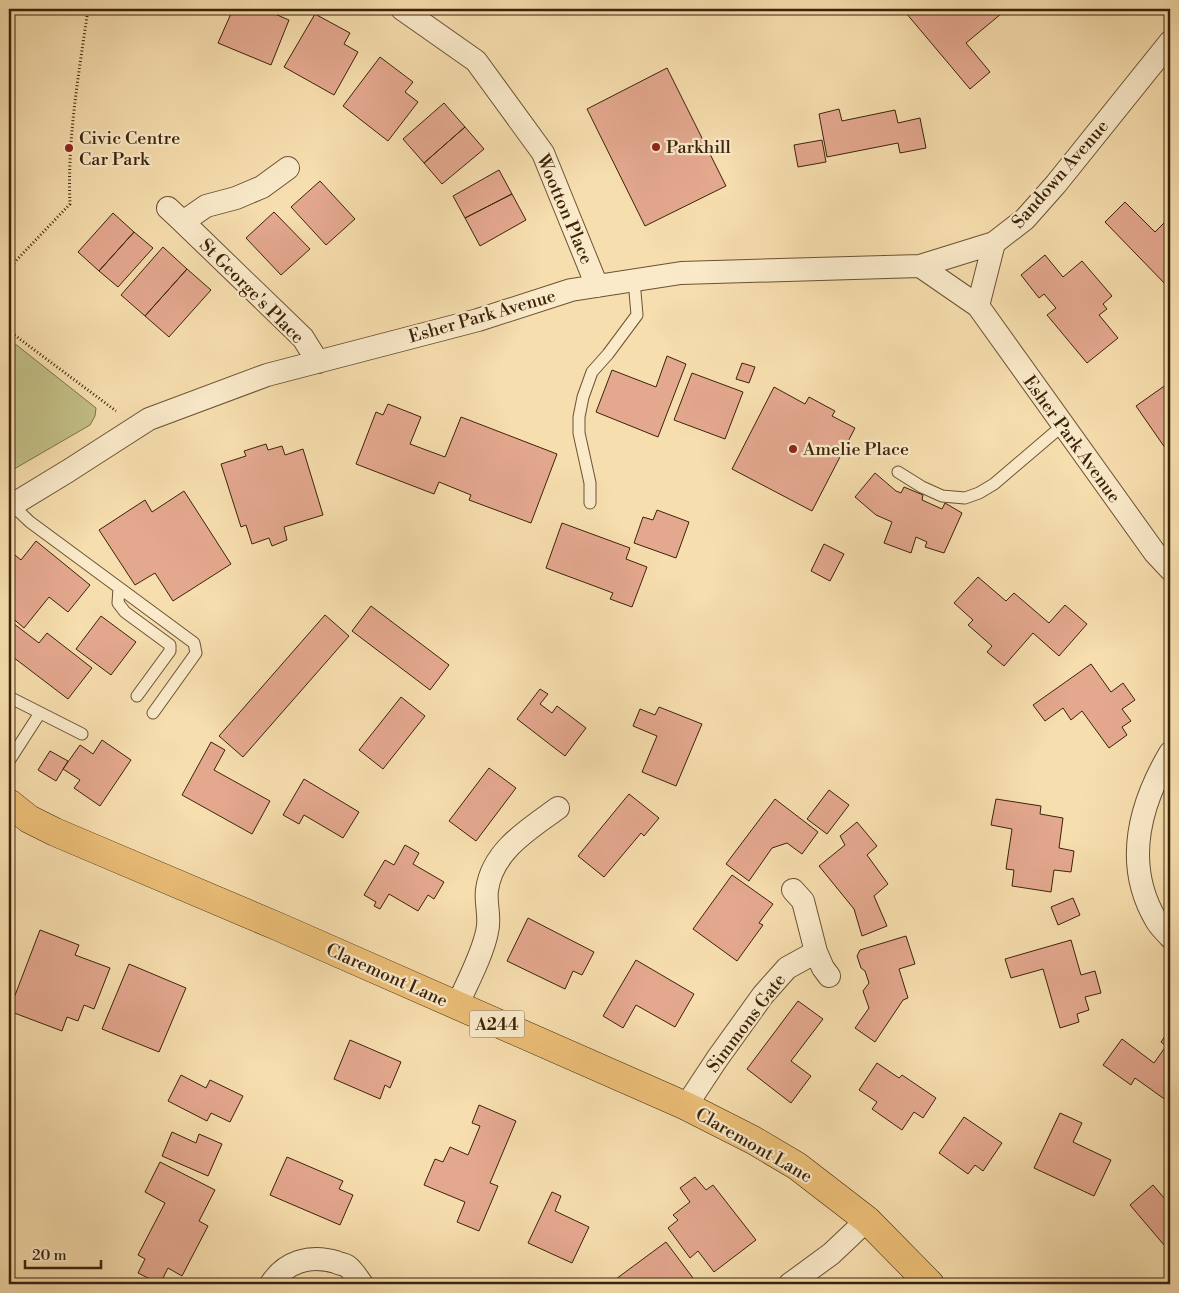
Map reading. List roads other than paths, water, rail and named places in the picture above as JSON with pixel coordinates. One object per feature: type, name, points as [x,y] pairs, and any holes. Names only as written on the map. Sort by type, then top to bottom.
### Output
[{"type":"main road","name":"Claremont Lane","points":[[15,812],[55,832],[278,927],[686,1106],[753,1140],[797,1166],[867,1220],[930,1284]]},
{"type":"street","name":"Wootton Place","points":[[402,9],[476,61],[543,153],[597,286]]},
{"type":"street","name":"Sandown Avenue","points":[[920,266],[994,243],[1025,219],[1056,184],[1170,42]]},
{"type":"street","name":"St George's Place","points":[[288,168],[262,187],[236,198],[176,215],[302,338],[318,362]]},
{"type":"street","points":[[978,306],[994,243]]},
{"type":"street","name":"Esher Park Avenue","points":[[10,506],[68,472],[149,419],[267,375],[478,320],[571,290],[681,273],[920,266],[978,306],[1155,554],[1170,569]]},
{"type":"street","points":[[1170,753],[1157,775],[1144,807],[1138,835],[1138,866],[1145,895],[1156,920],[1170,938]]},
{"type":"street","points":[[457,1006],[487,932],[489,916],[487,890],[490,874],[498,859],[514,841],[558,808]]},
{"type":"street","points":[[794,890],[803,901],[816,952],[829,976]]},
{"type":"street","name":"Simmons Gate","points":[[686,1106],[763,996],[787,968],[816,952]]},
{"type":"street","points":[[790,1284],[831,1254],[867,1220]]},
{"type":"street","points":[[271,1284],[278,1274],[292,1263],[308,1259],[327,1259],[347,1266],[362,1284]]},
{"type":"lane","points":[[590,503],[590,483],[579,434],[579,417],[583,397],[592,372],[608,354],[637,314],[634,280]]},
{"type":"lane","points":[[898,472],[922,487],[942,496],[965,498],[979,493],[994,484],[1062,426]]},
{"type":"lane","points":[[10,506],[194,643],[196,653],[152,712]]},
{"type":"lane","points":[[119,588],[118,603],[125,612],[170,645],[170,651],[137,696]]},
{"type":"lane","points":[[9,697],[82,734]]},
{"type":"lane","points":[[9,761],[40,713]]},
{"type":"place","name":"Parkhill","points":[[656,147]]},
{"type":"place","name":"Civic Centre Car Park","points":[[69,148]]},
{"type":"place","name":"Amelie Place","points":[[793,449]]}]
